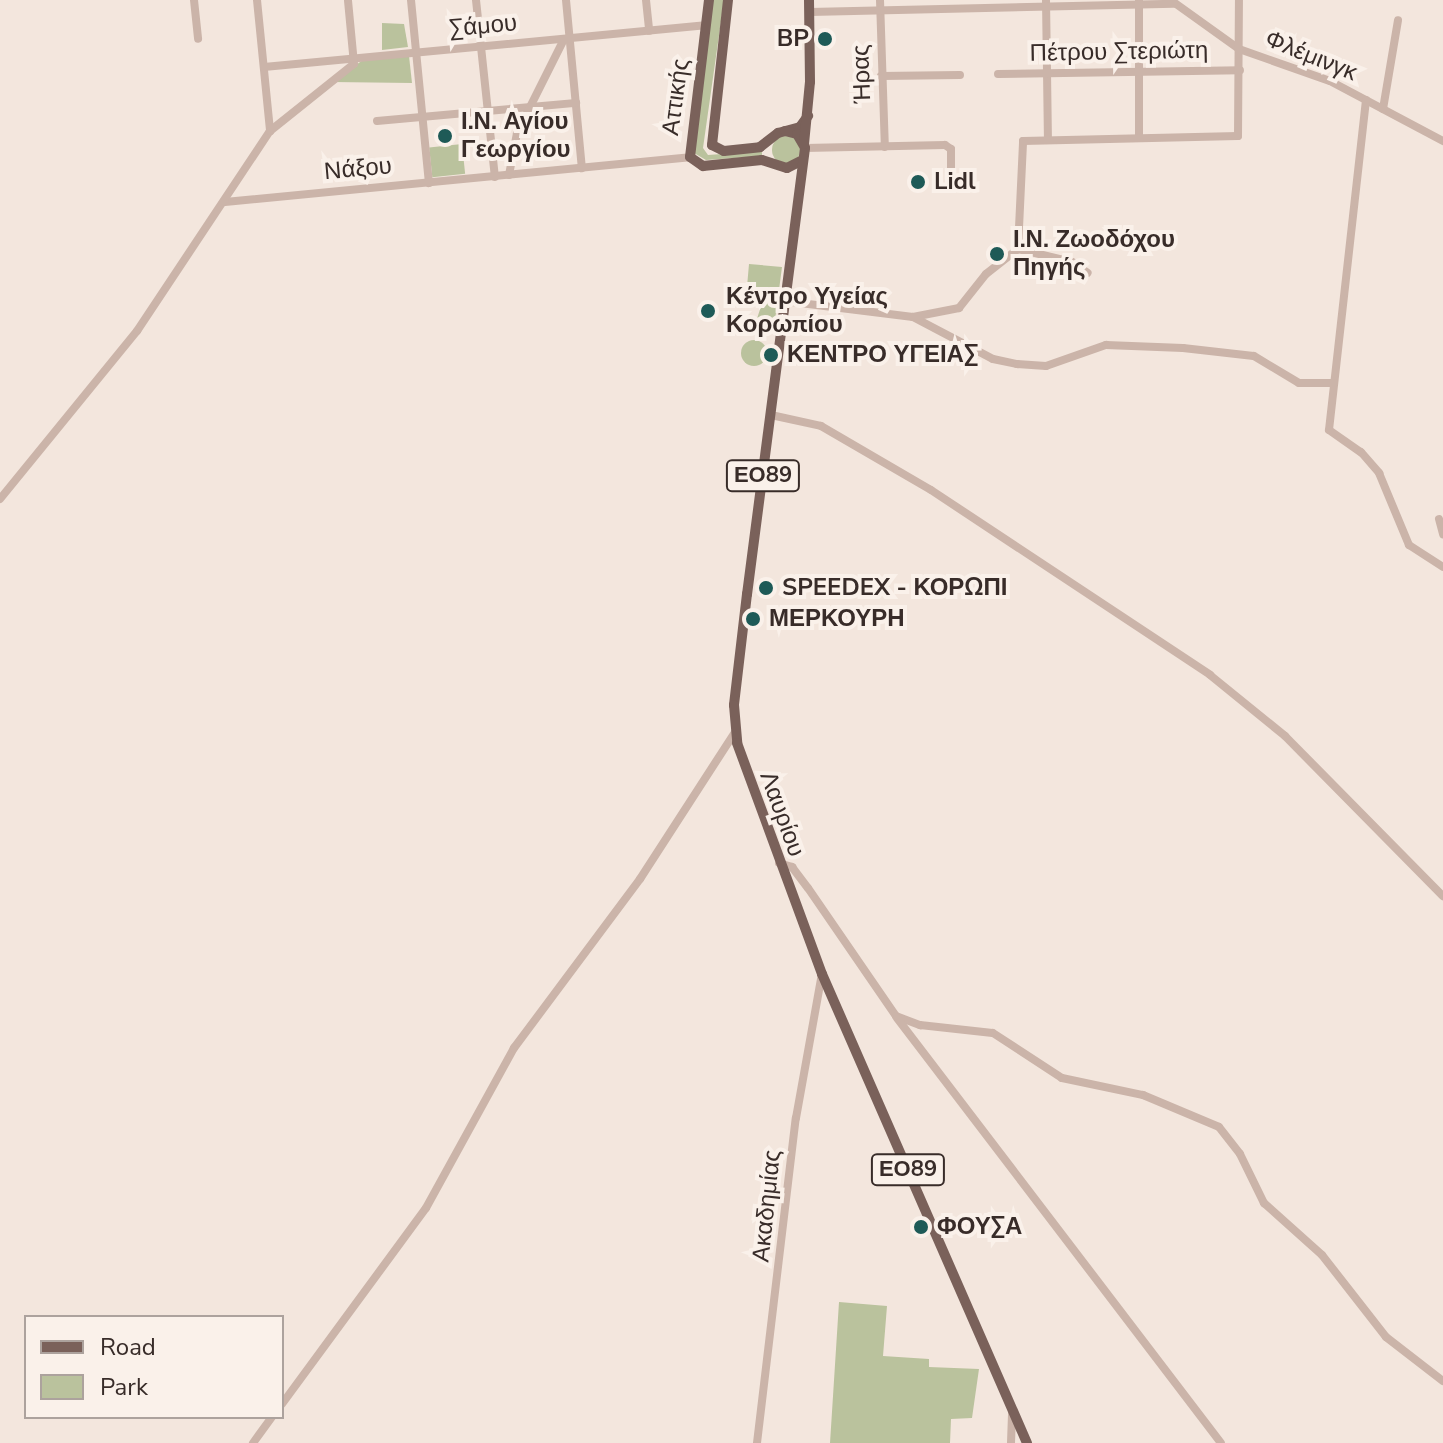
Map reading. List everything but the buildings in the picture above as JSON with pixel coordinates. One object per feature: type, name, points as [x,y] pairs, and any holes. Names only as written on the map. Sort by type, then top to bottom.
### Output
[{"type":"main road","name":"Αττικής","points":[[709,0],[690,157],[703,166],[762,160],[780,166]]},
{"type":"main road","name":"Αττικής","points":[[728,0],[710,141],[727,151],[760,147],[771,139]]},
{"type":"main road","name":"ΕΟ89","points":[[804,149],[808,116],[809,6]]},
{"type":"main road","points":[[798,198],[768,151],[771,139],[800,127],[808,116]]},
{"type":"main road","points":[[780,166],[795,166],[804,149],[797,134],[785,131]]},
{"type":"main road","name":"Λαυρίου","points":[[804,149],[745,610],[735,732],[779,863],[822,974],[1027,1443]]},
{"type":"street","points":[[194,0],[198,39]]},
{"type":"street","points":[[257,0],[270,131]]},
{"type":"street","points":[[0,499],[137,331],[270,131],[356,58],[348,0]]},
{"type":"street","points":[[411,0],[429,183]]},
{"type":"street","points":[[476,0],[495,177]]},
{"type":"street","points":[[566,0],[567,38],[582,168]]},
{"type":"street","points":[[646,0],[649,31]]},
{"type":"street","points":[[1018,249],[1019,146],[1048,139],[1238,136],[1239,0]]},
{"type":"street","points":[[1139,2],[1139,137]]},
{"type":"street","points":[[809,6],[1172,2]]},
{"type":"street","name":"Φλέμινγκ","points":[[1172,2],[1239,49],[1330,81],[1443,141]]},
{"type":"street","points":[[1046,3],[1048,139]]},
{"type":"street","name":"Ήρας","points":[[880,5],[885,147]]},
{"type":"street","points":[[1383,109],[1398,20]]},
{"type":"street","name":"Σάμου","points":[[264,67],[705,25]]},
{"type":"street","points":[[509,175],[517,133],[567,38]]},
{"type":"street","name":"Πέτρου Στεριώτη","points":[[998,74],[1240,70]]},
{"type":"street","points":[[881,76],[960,75]]},
{"type":"street","points":[[1366,100],[1330,435],[1352,445],[1375,467],[1405,539],[1443,567]]},
{"type":"street","points":[[377,121],[576,103]]},
{"type":"street","points":[[804,149],[949,146],[951,180]]},
{"type":"street","name":"Νάξου","points":[[225,202],[690,157]]},
{"type":"street","points":[[1018,249],[1072,262],[1088,273]]},
{"type":"street","points":[[784,301],[913,317],[959,308],[986,274],[1018,249]]},
{"type":"street","points":[[913,317],[993,359],[1017,364],[1055,364],[1106,345],[1183,348],[1254,356],[1299,383],[1334,383]]},
{"type":"street","points":[[771,415],[821,426],[931,490],[1220,683],[1285,736],[1443,896]]},
{"type":"street","points":[[1439,519],[1443,534]]},
{"type":"street","points":[[284,1401],[426,1208],[526,1029],[640,879],[735,732]]},
{"type":"street","points":[[779,863],[792,867],[896,1016],[1221,1443]]},
{"type":"street","name":"Ακαδημίας","points":[[757,1443],[796,1118],[822,974]]},
{"type":"street","points":[[896,1016],[920,1025],[993,1033],[1062,1078],[1143,1095],[1219,1127],[1240,1154],[1264,1203],[1322,1255],[1386,1337],[1443,1381]]},
{"type":"street","points":[[1011,1443],[1012,1410]]},
{"type":"street","points":[[253,1443],[271,1419]]},
{"type":"green space","points":[[713,0],[724,0],[703,148],[708,155],[762,151],[762,156],[706,160],[694,153]]},
{"type":"green space","points":[[382,23],[404,24],[408,47],[382,50]]},
{"type":"green space","points":[[409,56],[412,83],[332,82],[363,60]]},
{"type":"green space","points":[[786,136],[796,140],[800,150],[796,160],[786,164],[776,160],[772,150],[776,140]]},
{"type":"green space","points":[[462,144],[465,174],[432,177],[429,147]]},
{"type":"green space","points":[[749,264],[782,267],[774,328],[755,325],[762,303],[746,298]]},
{"type":"green space","points":[[754,340],[763,344],[767,353],[763,362],[754,366],[745,362],[741,353],[745,344]]},
{"type":"green space","points":[[839,1302],[887,1306],[883,1356],[929,1359],[929,1367],[979,1369],[972,1418],[951,1419],[950,1443],[830,1443]]},
{"type":"place","name":"BP","points":[[825,39]]},
{"type":"place","name":"Ι.Ν. Αγίου Γεωργίου","points":[[445,136]]},
{"type":"place","name":"Lidl","points":[[918,182]]},
{"type":"place","name":"Ι.Ν. Ζωοδόχου Πηγής","points":[[997,254]]},
{"type":"place","name":"Κέντρο Υγείας Κορωπίου","points":[[708,311]]},
{"type":"place","name":"ΚΕΝΤΡΟ ΥΓΕΙΑΣ","points":[[771,355]]},
{"type":"place","name":"SPEEDEX - ΚΟΡΩΠΙ","points":[[766,588]]},
{"type":"place","name":"ΜΕΡΚΟΥΡΗ","points":[[753,619]]},
{"type":"place","name":"ΦΟΥΣΑ","points":[[921,1227]]}]
